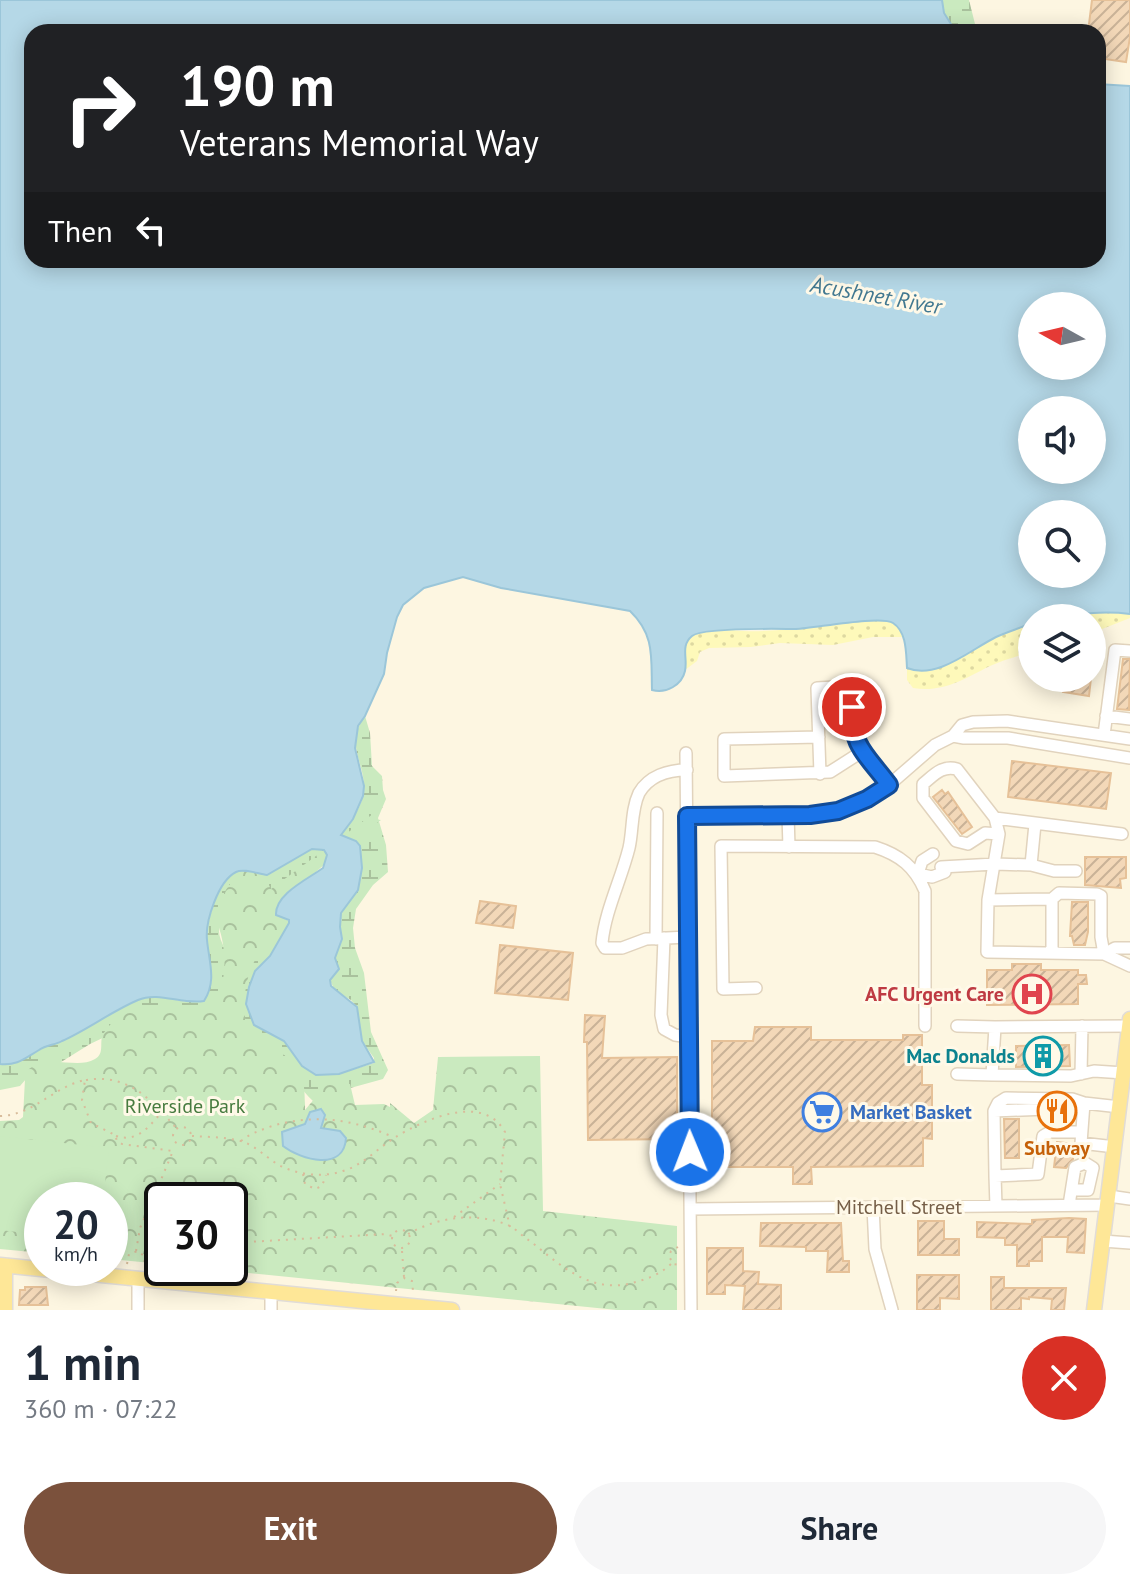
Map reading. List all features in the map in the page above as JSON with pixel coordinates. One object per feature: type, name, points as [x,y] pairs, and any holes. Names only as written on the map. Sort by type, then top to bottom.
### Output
[{"type":"main road","points":[[1094,1310],[1130,1019]]},
{"type":"main road","points":[[5,1310],[2,1266],[141,1272],[271,1293],[409,1303],[452,1310]]},
{"type":"street","points":[[1104,735],[1115,650],[1130,651]]},
{"type":"street","points":[[820,774],[817,688],[852,686],[851,729],[856,742],[889,785]]},
{"type":"street","points":[[1106,716],[1130,719]]},
{"type":"street","points":[[687,816],[838,811],[867,799],[889,785],[935,745],[953,736],[962,725],[995,721],[1130,739]]},
{"type":"street","points":[[953,736],[1008,738],[1130,758]]},
{"type":"street","points":[[819,737],[724,739],[724,776],[820,774],[838,768],[863,751]]},
{"type":"street","points":[[686,753],[691,1310]]},
{"type":"street","points":[[999,834],[985,833],[968,844],[956,841],[923,798],[923,784],[941,770],[948,767],[957,769],[995,818],[999,834],[988,900],[987,952],[1104,954],[1130,966]]},
{"type":"street","points":[[687,770],[660,774],[639,793],[630,844],[607,916],[602,943],[612,950],[634,942],[688,937]]},
{"type":"street","points":[[657,813],[661,1015],[664,1029],[689,1037]]},
{"type":"street","points":[[788,815],[789,847]]},
{"type":"street","points":[[995,818],[1122,834]]},
{"type":"street","points":[[1031,865],[1035,824]]},
{"type":"street","points":[[756,988],[723,989],[721,846],[875,847],[901,858],[918,874],[925,891],[925,1026]]},
{"type":"street","points":[[918,874],[922,861],[933,854]]},
{"type":"street","points":[[918,874],[932,877],[943,870],[995,864],[1076,871]]},
{"type":"street","points":[[988,900],[1052,899],[1059,893],[1097,894],[1101,896],[1104,954]]},
{"type":"street","points":[[1052,899],[1052,953]]},
{"type":"street","points":[[1104,954],[1115,948],[1130,948]]},
{"type":"street","points":[[957,1026],[1129,1026]]},
{"type":"street","points":[[1081,1074],[1082,1026]]},
{"type":"street","points":[[992,1075],[995,1027]]},
{"type":"street","points":[[957,1074],[1071,1076],[1094,1071],[1124,1073]]},
{"type":"street","points":[[996,1206],[994,1111],[998,1103],[1006,1098],[1072,1099],[1120,1107]]},
{"type":"street","points":[[1084,1103],[1081,1143],[1115,1147]]},
{"type":"street","points":[[995,1176],[1038,1174],[1043,1136],[1050,1132],[1081,1132]]},
{"type":"street","points":[[1085,1163],[1087,1145]]},
{"type":"street","points":[[1072,1190],[1086,1192],[1090,1188],[1093,1168],[1085,1163]]},
{"type":"street","points":[[1069,1205],[1075,1167],[1085,1163]]},
{"type":"street","name":"Mitchell Street","points":[[690,1209],[1069,1205],[1130,1199]]},
{"type":"street","points":[[873,1207],[875,1249],[892,1310]]},
{"type":"street","points":[[1103,1241],[1130,1243]]},
{"type":"street","points":[[138,1310],[141,1272]]},
{"type":"street","points":[[271,1293],[271,1310]]},
{"type":"path","points":[[0,1116],[27,1111],[65,1087],[85,1080],[113,1079],[149,1097],[177,1129]]},
{"type":"path","points":[[85,1080],[82,1100],[85,1112],[98,1128],[123,1138],[139,1135],[162,1112]]},
{"type":"path","points":[[192,1136],[241,1141],[279,1165],[303,1173],[326,1175],[358,1165],[395,1138],[453,1113],[484,1114],[496,1121],[505,1132],[500,1184],[510,1227]]},
{"type":"path","points":[[241,1141],[257,1131],[306,1119],[329,1119],[363,1125],[395,1138]]},
{"type":"path","points":[[177,1129],[187,1128],[192,1136]]},
{"type":"path","points":[[177,1129],[173,1135],[177,1144]]},
{"type":"path","points":[[115,1135],[122,1144],[173,1151]]},
{"type":"path","points":[[177,1144],[188,1144],[192,1136]]},
{"type":"path","points":[[160,1182],[177,1144]]},
{"type":"path","points":[[303,1173],[305,1184],[315,1189],[322,1186],[326,1175]]},
{"type":"path","points":[[392,1236],[400,1230],[408,1234],[453,1217],[500,1184]]},
{"type":"path","points":[[453,1217],[481,1219],[510,1227],[575,1275],[599,1285],[615,1286],[647,1279],[672,1263]]},
{"type":"path","points":[[136,1251],[144,1219]]},
{"type":"path","points":[[392,1236],[394,1246],[402,1248],[409,1243],[408,1234]]},
{"type":"path","points":[[248,1242],[392,1236]]},
{"type":"path","points":[[672,1263],[669,1253],[680,1247]]},
{"type":"path","points":[[402,1248],[404,1278]]},
{"type":"path","points":[[128,1259],[129,1254],[136,1251]]},
{"type":"path","points":[[136,1251],[143,1255],[141,1272]]},
{"type":"path","points":[[672,1263],[681,1265]]},
{"type":"path","points":[[396,1291],[397,1283],[404,1278]]},
{"type":"path","points":[[404,1278],[412,1281],[409,1303]]},
{"type":"green space","points":[[942,0],[969,0],[975,24],[951,24],[944,13]]},
{"type":"green space","points":[[365,716],[370,733],[372,766],[382,776],[386,799],[378,818],[386,845],[388,872],[373,885],[356,909],[353,928],[355,948],[364,973],[371,1032],[388,1070],[383,1079],[336,1092],[323,1104],[314,1102],[275,1054],[243,1037],[236,1026],[236,993],[263,907],[259,905],[232,910],[220,926],[219,933],[230,972],[212,1012],[212,1036],[147,1017],[90,1044],[50,1069],[26,1079],[20,1086],[0,1090],[0,1064],[21,1061],[138,1000],[154,997],[204,1001],[211,979],[207,940],[209,923],[214,903],[224,884],[239,871],[267,875],[312,849],[324,850],[326,863],[276,907],[276,915],[289,923],[270,956],[255,971],[247,1004],[254,1025],[284,1041],[302,1066],[316,1075],[339,1074],[374,1063],[362,1041],[357,1007],[335,991],[330,980],[339,969],[335,958],[342,939],[341,913],[358,890],[362,868],[360,846],[341,835],[356,814],[363,796],[356,736]]},
{"type":"green space","name":"Riverside Park","points":[[373,814],[373,819],[381,820],[276,897],[282,899],[284,909],[283,937],[273,951],[255,960],[248,977],[245,994],[247,1030],[297,1065],[302,1075],[305,1110],[326,1085],[350,1084],[355,1105],[384,1104],[390,1107],[390,1103],[414,1123],[433,1110],[438,1057],[540,1056],[543,1211],[677,1226],[677,1310],[617,1310],[248,1273],[248,1182],[144,1182],[144,1262],[128,1261],[128,1182],[24,1182],[24,1251],[0,1249],[0,1121],[23,1117],[25,1079],[29,1069],[46,1062],[80,1063],[95,1059],[101,1052],[106,1030],[127,1010],[148,1007],[192,1012],[212,1007],[220,992],[224,966],[218,914],[229,885],[247,870],[262,872],[271,889]]},
{"type":"green space","points":[[0,1136],[109,1148],[105,1182],[24,1182],[24,1233],[0,1230]]},
{"type":"sand","points":[[1106,612],[1127,613],[1130,618],[1106,627]]},
{"type":"sand","points":[[880,619],[895,624],[902,637],[873,637],[833,645],[780,643],[709,648],[700,652],[697,661],[685,670],[687,642],[705,630],[777,630]]},
{"type":"sand","points":[[1018,628],[1018,657],[944,687],[913,688],[907,680],[907,668],[918,671],[941,667]]},
{"type":"water","name":"Acushnet River","points":[[0,0],[942,0],[944,13],[951,24],[24,24],[24,268],[1106,268],[1106,84],[1130,86],[1130,614],[1106,613],[1106,604],[1018,604],[1018,628],[996,637],[953,662],[918,671],[907,668],[901,632],[893,623],[886,621],[796,629],[710,631],[688,640],[686,666],[681,680],[673,687],[657,691],[652,690],[648,638],[630,611],[501,588],[463,577],[424,588],[403,605],[397,617],[384,674],[358,726],[355,748],[364,786],[363,796],[353,819],[341,835],[360,846],[362,868],[358,890],[341,913],[342,939],[335,958],[339,969],[330,980],[331,986],[357,1007],[362,1041],[374,1062],[339,1074],[316,1075],[302,1066],[284,1041],[254,1025],[246,1004],[255,971],[270,956],[289,923],[289,920],[276,915],[277,907],[286,894],[323,868],[327,855],[324,850],[312,849],[267,875],[239,871],[224,884],[208,923],[211,979],[204,1001],[154,997],[138,1000],[21,1061],[0,1064]]},
{"type":"water","points":[[321,1109],[325,1115],[321,1128],[340,1131],[346,1138],[338,1156],[310,1159],[283,1146],[282,1132],[305,1124],[310,1112]]},
{"type":"building","points":[[1092,0],[1130,0],[1126,62],[1106,59],[1106,24],[1089,24]]},
{"type":"building","points":[[1123,659],[1130,659],[1129,710],[1117,709]]},
{"type":"building","points":[[1063,692],[1089,692],[1089,696]]},
{"type":"building","points":[[1012,761],[1111,773],[1106,809],[1008,797]]},
{"type":"building","points":[[942,790],[945,794],[948,792],[972,827],[962,834],[933,797]]},
{"type":"building","points":[[1085,857],[1126,857],[1126,878],[1120,879],[1121,888],[1085,885]]},
{"type":"building","points":[[480,901],[516,906],[513,928],[476,923]]},
{"type":"building","points":[[1072,902],[1088,902],[1085,945],[1074,945],[1070,936]]},
{"type":"building","points":[[500,945],[573,953],[568,1000],[495,993]]},
{"type":"building","name":"AFC Urgent Care","points":[[1012,964],[1041,964],[1041,970],[1078,970],[1078,975],[1086,975],[1087,984],[1078,984],[1078,1004],[987,1005],[987,970],[1012,970]]},
{"type":"building","points":[[585,1015],[605,1016],[602,1058],[677,1057],[677,1139],[588,1140]]},
{"type":"building","name":"Market Basket","points":[[755,1027],[811,1027],[811,1040],[903,1040],[903,1035],[922,1035],[922,1085],[932,1085],[932,1139],[923,1138],[923,1166],[811,1167],[812,1184],[793,1184],[793,1167],[712,1167],[712,1041],[753,1041]]},
{"type":"building","name":"Mac Donalds","points":[[1069,1045],[1070,1066],[1016,1067],[1016,1046]]},
{"type":"building","points":[[1004,1119],[1019,1119],[1019,1158],[1005,1158]]},
{"type":"building","points":[[1057,1142],[1073,1144],[1073,1159],[1066,1168],[1054,1167]]},
{"type":"building","points":[[1086,1219],[1084,1253],[1067,1252],[1068,1237],[1042,1237],[1042,1261],[1029,1261],[1029,1266],[1017,1266],[1017,1245],[1005,1245],[1005,1238],[977,1237],[977,1222],[1032,1224],[1032,1220]]},
{"type":"building","points":[[918,1221],[944,1221],[944,1239],[959,1239],[959,1255],[918,1255]]},
{"type":"building","points":[[761,1223],[841,1223],[843,1261],[849,1261],[849,1272],[827,1272],[828,1251],[760,1246]]},
{"type":"building","points":[[707,1248],[743,1248],[743,1271],[759,1272],[758,1284],[781,1285],[781,1310],[743,1310],[745,1286],[725,1285],[725,1294],[707,1294]]},
{"type":"building","points":[[917,1275],[959,1275],[959,1299],[940,1298],[940,1310],[917,1310]]},
{"type":"building","points":[[991,1277],[1004,1277],[1004,1288],[1066,1288],[1064,1310],[1051,1310],[1052,1299],[1029,1297],[1021,1298],[1021,1310],[991,1310]]},
{"type":"building","points":[[25,1287],[46,1287],[48,1305],[19,1305],[20,1290],[25,1290]]},
{"type":"place","name":"AFC Urgent Care","points":[[1032,994]]},
{"type":"place","name":"Mac Donalds","points":[[1043,1056]]},
{"type":"place","name":"Subway","points":[[1057,1111]]},
{"type":"place","name":"Market Basket","points":[[822,1112]]},
{"type":"route","points":[[690,1152],[687,816],[810,815],[838,811],[867,799],[889,785],[856,742],[851,729],[852,707]]}]
